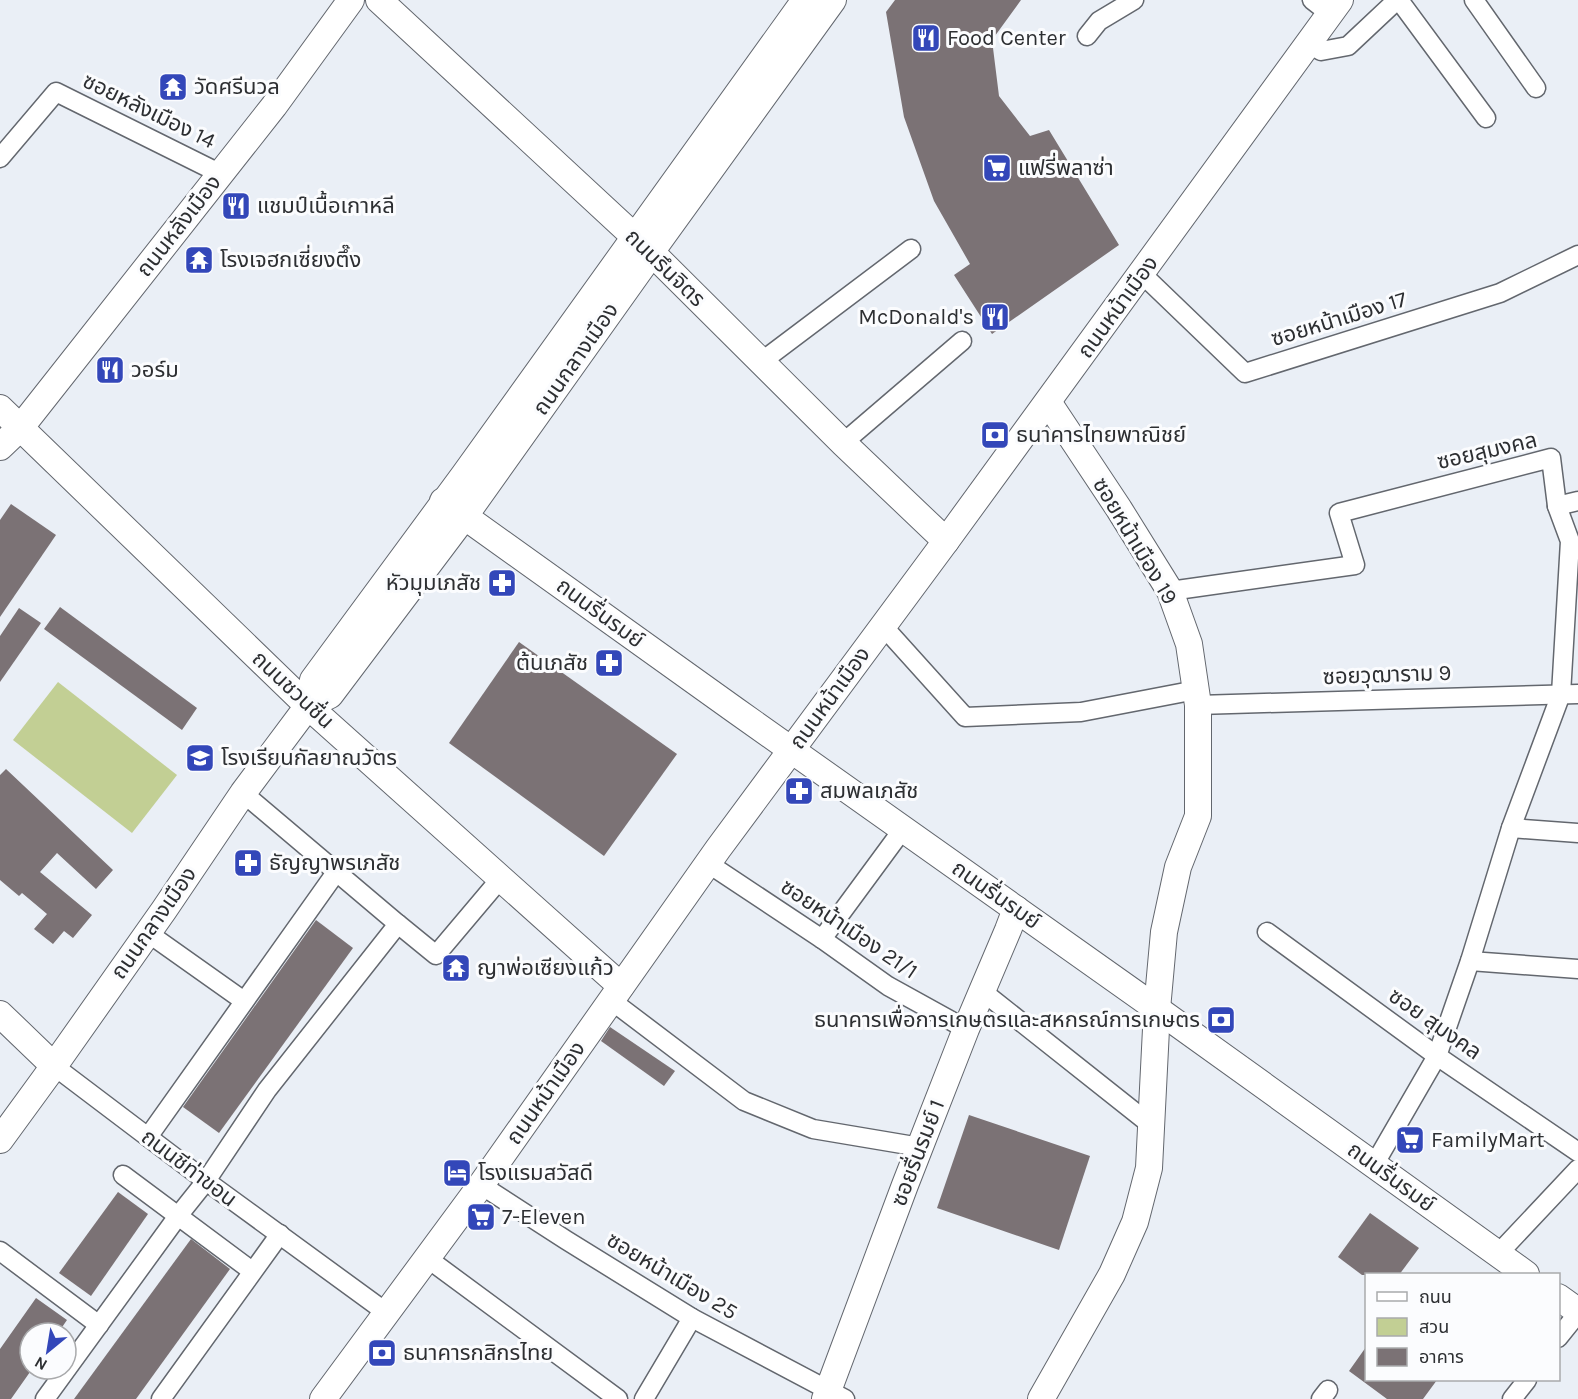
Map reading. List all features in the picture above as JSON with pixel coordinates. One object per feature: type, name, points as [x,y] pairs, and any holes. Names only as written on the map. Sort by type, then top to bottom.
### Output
[{"type":"street","name":"ถนนหลังเมือง","points":[[0,447],[21,427],[221,174],[351,0]]},
{"type":"street","name":"ถนนรึนจิตร","points":[[379,0],[643,245],[843,443],[946,541]]},
{"type":"street","points":[[1087,36],[1099,21],[1134,0]]},
{"type":"street","points":[[1309,44],[1322,51],[1348,46],[1398,0],[1486,117]]},
{"type":"street","points":[[1474,0],[1536,88]]},
{"type":"street","name":"ถนนกลางเมือง","points":[[0,1140],[148,933],[243,793],[308,706],[313,680],[443,501],[643,245],[821,2]]},
{"type":"street","name":"ถนนหน้าเมือง","points":[[323,1399],[481,1185],[718,849],[1309,44],[1328,5]]},
{"type":"street","name":"ซอยหลังเมือง 14","points":[[0,158],[56,92],[221,174]]},
{"type":"street","name":"ถนนกลางเมือง","points":[[308,706],[330,695],[464,517],[635,276],[643,245]]},
{"type":"street","points":[[761,362],[911,249]]},
{"type":"street","name":"ซอยหน้าเมือง 17","points":[[1142,274],[1245,373],[1500,293],[1578,255]]},
{"type":"street","points":[[843,443],[962,341]]},
{"type":"street","name":"ซอยหน้าเมือง 19","points":[[1041,1399],[1112,1274],[1135,1222],[1149,1168],[1157,1009],[1164,932],[1178,867],[1198,816],[1197,697],[1189,644],[1170,591],[1048,402]]},
{"type":"street","name":"ถนนชวนชื่น","points":[[0,408],[308,706],[501,878],[616,994]]},
{"type":"street","name":"ซอยสุมงคล","points":[[1170,591],[1354,564],[1340,513],[1551,458],[1557,506],[1570,541],[1570,694],[1511,828],[1470,961],[1437,1056],[1374,1165]]},
{"type":"street","name":"ถนนรื่นรมย์","points":[[443,501],[1157,1009],[1523,1273]]},
{"type":"street","points":[[1557,506],[1578,501]]},
{"type":"street","name":"ซอยวุฒาราม 9","points":[[883,626],[965,717],[1081,712],[1197,697],[1570,694]]},
{"type":"street","points":[[243,793],[436,955],[501,878]]},
{"type":"street","points":[[1511,828],[1578,832]]},
{"type":"street","points":[[822,939],[903,829]]},
{"type":"street","name":"ซอยหน้าเมือง 21/1","points":[[709,864],[888,986],[966,1029]]},
{"type":"street","points":[[148,1137],[337,871]]},
{"type":"street","name":"ซอยรื่นรมย์ 1","points":[[833,1396],[920,1147],[1016,909]]},
{"type":"street","points":[[45,1399],[206,1181],[267,1090],[398,924]]},
{"type":"street","name":"ซอย สุมงคล","points":[[1267,932],[1437,1056],[1578,1152]]},
{"type":"street","points":[[148,933],[244,1001]]},
{"type":"street","points":[[1470,961],[1578,969]]},
{"type":"street","points":[[982,991],[1151,1125]]},
{"type":"street","points":[[616,994],[744,1101],[813,1129],[920,1147]]},
{"type":"street","name":"ถนนชีท่าขอน","points":[[0,1014],[54,1066],[206,1181],[387,1313]]},
{"type":"street","points":[[1498,1254],[1578,1169]]},
{"type":"street","points":[[123,1175],[252,1271]]},
{"type":"street","name":"ซอยหน้าเมือง 25","points":[[481,1185],[692,1318],[833,1396]]},
{"type":"street","points":[[161,1399],[280,1234]]},
{"type":"street","points":[[0,1251],[99,1325]]},
{"type":"street","points":[[427,1258],[618,1399]]},
{"type":"street","points":[[1560,1298],[1578,1312],[1560,1335]]},
{"type":"street","points":[[644,1399],[692,1318]]},
{"type":"street","points":[[1512,1399],[1526,1381]]},
{"type":"green space","points":[[58,682],[177,775],[132,833],[13,740]]},
{"type":"building","name":"แฟรี่พลาซ่า","points":[[895,0],[1021,0],[992,40],[999,96],[1030,136],[1049,130],[1119,245],[992,334],[954,275],[970,264],[934,201],[904,117],[886,12]]},
{"type":"building","points":[[11,504],[56,535],[0,617],[0,520]]},
{"type":"building","points":[[60,607],[197,708],[182,730],[44,629]]},
{"type":"building","points":[[19,608],[41,623],[0,682],[0,636]]},
{"type":"building","points":[[519,642],[677,754],[604,856],[449,743]]},
{"type":"building","points":[[6,769],[113,870],[96,889],[57,853],[40,872],[92,915],[73,938],[64,931],[53,944],[34,929],[47,914],[22,893],[19,896],[0,880],[0,775]]},
{"type":"building","points":[[316,920],[353,948],[219,1133],[183,1107]]},
{"type":"building","points":[[610,1027],[675,1071],[664,1086],[601,1041]]},
{"type":"building","points":[[969,1115],[1090,1156],[1059,1250],[937,1208]]},
{"type":"building","points":[[118,1192],[148,1214],[91,1296],[59,1273]]},
{"type":"building","points":[[1370,1213],[1419,1248],[1400,1273],[1365,1273],[1362,1275],[1338,1257]]},
{"type":"building","points":[[191,1239],[230,1269],[136,1399],[74,1399]]},
{"type":"building","points":[[36,1298],[67,1320],[66,1321],[20,1321]]},
{"type":"building","points":[[18,1324],[18,1381],[24,1381],[11,1399],[0,1399],[0,1349]]},
{"type":"building","points":[[1365,1348],[1365,1381],[1436,1381],[1423,1399],[1387,1399],[1349,1371]]},
{"type":"place","name":"Food Center","points":[[926,38]]},
{"type":"place","name":"วัดศรีนวล","points":[[173,87]]},
{"type":"place","name":"แฟรี่พลาซ่า","points":[[997,168]]},
{"type":"place","name":"แชมป์เนื้อเกาหลี","points":[[236,206]]},
{"type":"place","name":"โรงเจฮกเซี่ยงตึ๊ง","points":[[199,260]]},
{"type":"place","name":"McDonald's","points":[[995,317]]},
{"type":"place","name":"วอร์ม","points":[[110,370]]},
{"type":"place","name":"ธนาคารไทยพาณิชย์","points":[[995,435]]},
{"type":"place","name":"หัวมุมเภสัช","points":[[502,583]]},
{"type":"place","name":"ต้นเภสัช","points":[[609,663]]},
{"type":"place","name":"โรงเรียนกัลยาณวัตร","points":[[200,758]]},
{"type":"place","name":"สมพลเภสัช","points":[[799,791]]},
{"type":"place","name":"ธัญญาพรเภสัช","points":[[248,863]]},
{"type":"place","name":"ญาพ่อเซียงแก้ว","points":[[456,968]]},
{"type":"place","name":"ธนาคารเพื่อการเกษตรและสหกรณ์การเกษตร","points":[[1221,1020]]},
{"type":"place","name":"FamilyMart","points":[[1410,1140]]},
{"type":"place","name":"โรงแรมสวัสดี","points":[[457,1173]]},
{"type":"place","name":"7-Eleven","points":[[481,1217]]},
{"type":"place","name":"ธนาคารกสิกรไทย","points":[[382,1353]]}]
